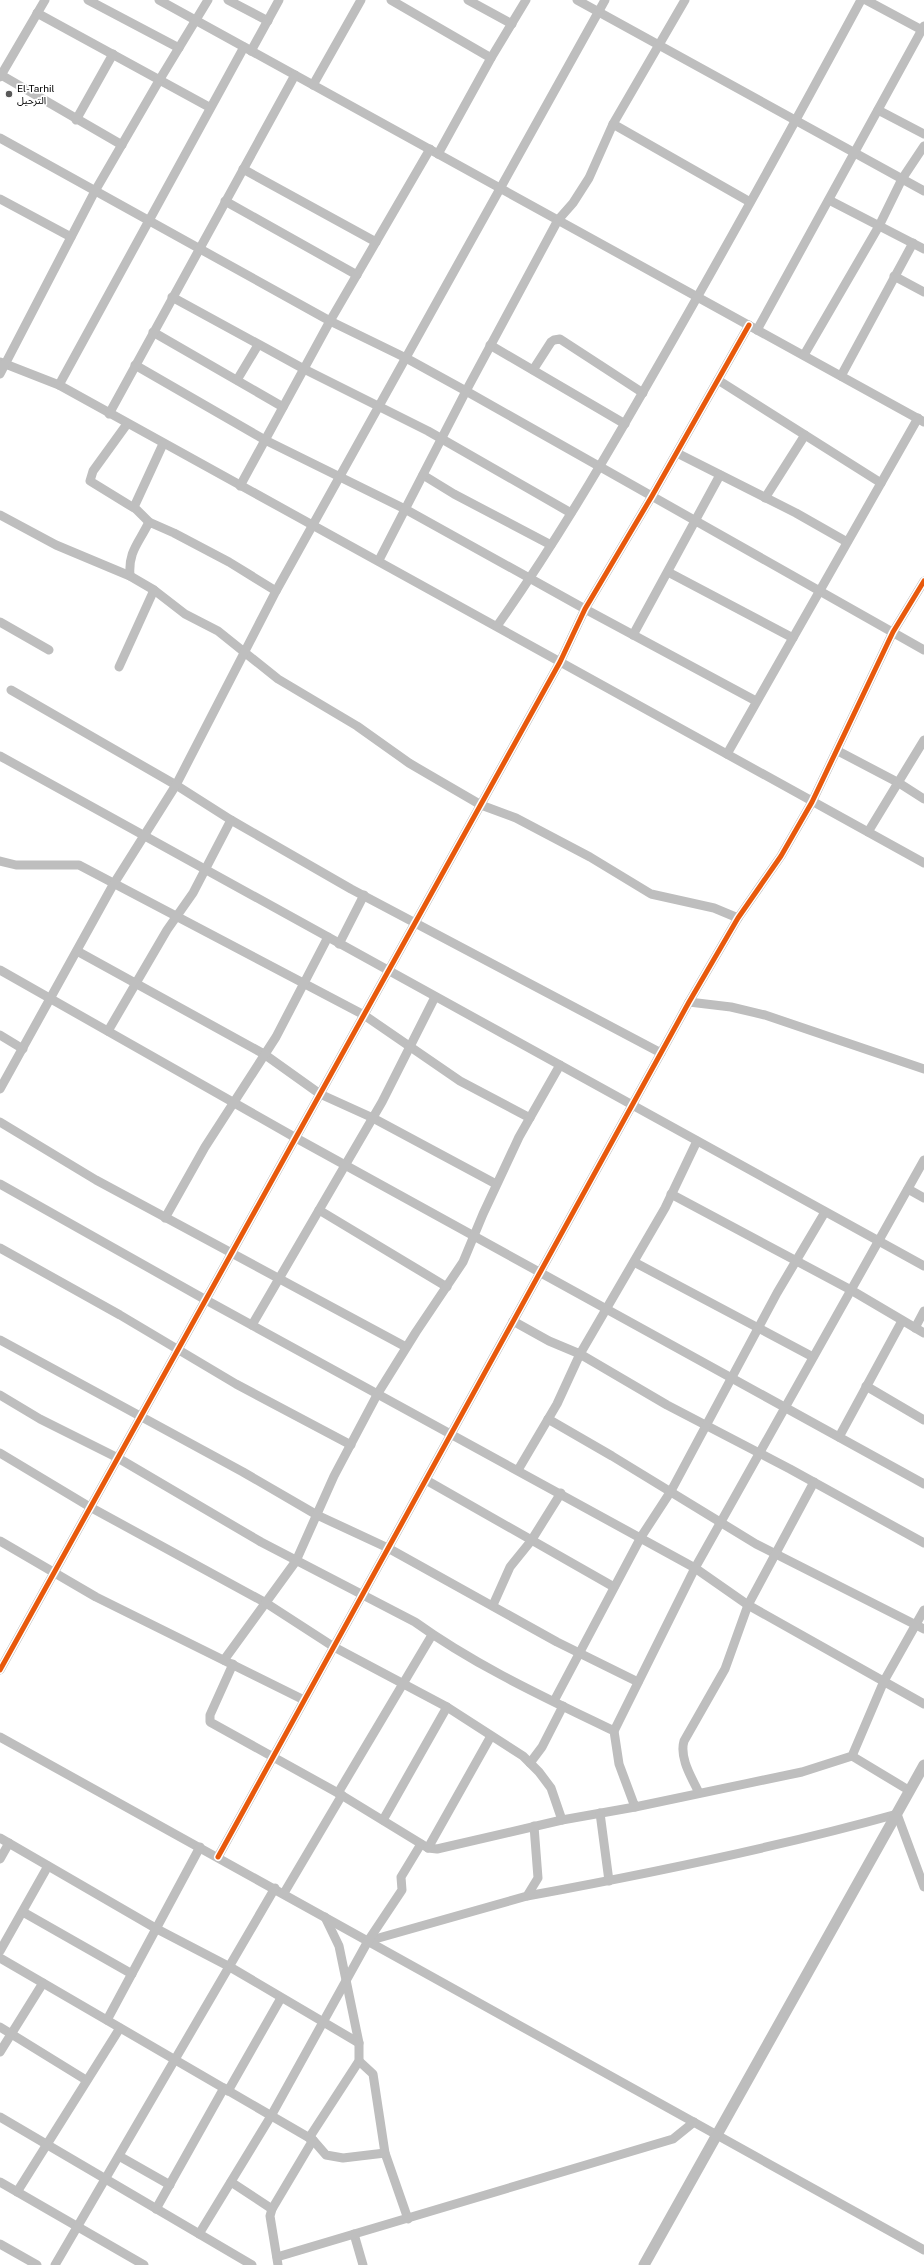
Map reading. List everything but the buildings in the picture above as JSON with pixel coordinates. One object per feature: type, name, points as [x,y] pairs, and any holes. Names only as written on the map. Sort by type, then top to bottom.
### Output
[{"type":"main road","points":[[644,2265],[924,1765]]},
{"type":"street","points":[[45,0],[1,76],[122,145]]},
{"type":"street","points":[[88,0],[178,48]]},
{"type":"street","points":[[159,0],[921,420],[881,483],[726,754]]},
{"type":"street","points":[[0,374],[2,363],[95,191],[178,48],[197,21],[208,0]]},
{"type":"street","points":[[228,0],[268,21]]},
{"type":"street","points":[[59,385],[209,107],[247,49],[268,21],[279,0]]},
{"type":"street","points":[[314,85],[361,0]]},
{"type":"street","points":[[391,0],[491,58]]},
{"type":"street","points":[[468,0],[512,24]]},
{"type":"street","points":[[438,154],[491,58],[526,0]]},
{"type":"street","points":[[577,0],[854,154],[924,191]]},
{"type":"street","points":[[0,1089],[113,885],[145,836],[176,784],[246,652],[276,591],[605,0]]},
{"type":"street","points":[[379,560],[466,390],[558,220],[573,203],[589,178],[613,124],[685,0]]},
{"type":"street","points":[[497,626],[530,578],[601,467],[796,122],[861,0]]},
{"type":"street","points":[[757,330],[878,110],[921,40],[923,28],[866,0]]},
{"type":"street","points":[[37,12],[209,107]]},
{"type":"street","points":[[76,120],[113,54]]},
{"type":"street","points":[[109,414],[152,332],[295,75]]},
{"type":"street","points":[[878,110],[924,134]]},
{"type":"street","points":[[613,124],[750,202]]},
{"type":"street","points":[[0,138],[330,322],[406,358],[466,390],[924,650]]},
{"type":"street","points":[[804,355],[879,226],[902,179],[924,146]]},
{"type":"street","points":[[240,486],[330,322],[430,149]]},
{"type":"street","points":[[243,169],[376,242]]},
{"type":"street","points":[[0,199],[70,237]]},
{"type":"street","points":[[829,200],[924,249]]},
{"type":"street","points":[[225,201],[357,275]]},
{"type":"street","points":[[841,376],[913,243]]},
{"type":"street","points":[[894,276],[924,292]]},
{"type":"street","points":[[172,297],[258,345],[441,439],[571,513]]},
{"type":"street","points":[[0,1670],[560,662],[585,609],[677,453],[749,325]]},
{"type":"street","points":[[152,332],[283,407]]},
{"type":"street","points":[[533,370],[551,342],[554,340],[560,340],[643,393]]},
{"type":"street","points":[[237,380],[258,345]]},
{"type":"street","points":[[490,345],[625,424]]},
{"type":"street","points":[[2,363],[59,385],[163,444],[379,560],[924,863]]},
{"type":"street","points":[[135,365],[265,440],[405,508],[585,609],[756,701]]},
{"type":"street","points":[[718,380],[881,483]]},
{"type":"street","points":[[127,424],[93,472],[90,480],[134,508],[149,522],[174,533],[229,562],[276,591]]},
{"type":"street","points":[[765,498],[805,435]]},
{"type":"street","points":[[134,508],[163,444]]},
{"type":"street","points":[[677,453],[847,542]]},
{"type":"street","points":[[422,475],[454,494],[551,545]]},
{"type":"street","points":[[633,635],[720,475]]},
{"type":"street","points":[[0,515],[56,545],[130,576],[154,590],[185,614],[218,631],[278,679],[357,726],[409,763],[481,805],[529,825],[590,857],[651,894],[714,908],[738,918]]},
{"type":"street","points":[[130,576],[130,562],[134,547],[149,522]]},
{"type":"street","points":[[668,572],[793,638]]},
{"type":"street","points":[[218,1857],[689,1002],[738,918],[781,856],[812,802],[838,751],[893,632],[924,580]]},
{"type":"street","points":[[119,667],[154,590]]},
{"type":"street","points":[[0,622],[49,650]]},
{"type":"street","points":[[10,690],[176,784],[231,820],[364,895],[661,1054]]},
{"type":"street","points":[[868,832],[924,740]]},
{"type":"street","points":[[838,751],[899,783],[924,799]]},
{"type":"street","points":[[0,756],[924,1266]]},
{"type":"street","points":[[108,1031],[206,870],[231,820]]},
{"type":"street","points":[[0,862],[16,865],[79,866],[302,984],[364,1015],[460,1081],[530,1118]]},
{"type":"street","points":[[339,944],[364,895]]},
{"type":"street","points":[[165,1218],[233,1102],[276,1036],[302,984],[328,938]]},
{"type":"street","points":[[77,951],[264,1054],[320,1094],[373,1118],[496,1184]]},
{"type":"street","points":[[0,970],[296,1138],[924,1484]]},
{"type":"street","points":[[252,1325],[373,1118],[435,997]]},
{"type":"street","points":[[689,1002],[731,1007],[765,1015],[924,1069]]},
{"type":"street","points":[[0,1035],[23,1048]]},
{"type":"street","points":[[560,1065],[530,1118],[496,1184],[463,1262],[378,1393],[351,1445],[296,1561],[266,1603],[228,1662],[210,1715],[210,1722],[340,1794],[424,1846],[437,1849],[562,1820],[635,1807],[802,1772],[852,1756],[910,1791]]},
{"type":"street","points":[[0,1122],[96,1180],[406,1348]]},
{"type":"street","points":[[518,1470],[548,1419],[580,1354],[634,1262],[671,1194],[697,1141]]},
{"type":"street","points":[[635,1807],[619,1764],[614,1731],[695,1568],[924,1160]]},
{"type":"street","points":[[0,1184],[206,1300],[452,1433],[695,1568],[748,1605],[924,1704]]},
{"type":"street","points":[[908,1189],[924,1198]]},
{"type":"street","points":[[671,1194],[795,1262],[851,1290],[924,1333]]},
{"type":"street","points":[[319,1210],[446,1287]]},
{"type":"street","points":[[554,1701],[641,1538],[670,1491],[795,1262],[825,1212]]},
{"type":"street","points":[[0,1248],[178,1349],[236,1384],[351,1445]]},
{"type":"street","points":[[634,1262],[813,1357]]},
{"type":"street","points":[[915,1328],[924,1311]]},
{"type":"street","points":[[513,1321],[549,1341],[580,1354],[667,1406],[760,1453],[924,1543]]},
{"type":"street","points":[[839,1437],[902,1321]]},
{"type":"street","points":[[0,1340],[243,1472],[317,1515],[388,1548],[467,1593],[493,1605],[580,1653],[638,1682]]},
{"type":"street","points":[[866,1386],[924,1420]]},
{"type":"street","points":[[0,1395],[40,1419],[118,1458],[192,1503],[296,1561],[415,1622],[432,1635],[514,1682],[614,1731]]},
{"type":"street","points":[[548,1419],[776,1554],[920,1627]]},
{"type":"street","points":[[0,1453],[90,1508],[266,1603],[334,1646],[402,1685],[446,1707],[491,1736],[530,1763],[540,1772],[551,1788],[562,1820]]},
{"type":"street","points":[[426,1480],[614,1587]]},
{"type":"street","points":[[699,1793],[684,1757],[682,1748],[726,1669],[748,1605],[814,1482]]},
{"type":"street","points":[[493,1605],[510,1567],[531,1541],[561,1493]]},
{"type":"street","points":[[0,1541],[54,1574],[304,1700]]},
{"type":"street","points":[[852,1756],[884,1681],[920,1627],[924,1610]]},
{"type":"street","points":[[284,1893],[432,1635]]},
{"type":"street","points":[[530,1763],[542,1747],[563,1706]]},
{"type":"street","points":[[383,1820],[446,1707]]},
{"type":"street","points":[[199,2234],[271,2116],[368,1941],[402,1890],[401,1877],[424,1846],[491,1736]]},
{"type":"street","points":[[0,1737],[275,1888],[924,2250]]},
{"type":"street","points":[[600,1813],[609,1881]]},
{"type":"street","points":[[368,1941],[527,1896],[670,1870],[816,1837],[897,1814],[924,1887]]},
{"type":"street","points":[[527,1896],[538,1878],[534,1826]]},
{"type":"street","points":[[0,1838],[157,1929],[230,1967],[281,1998],[360,2042]]},
{"type":"street","points":[[0,1859],[9,1843]]},
{"type":"street","points":[[107,2020],[200,1847]]},
{"type":"street","points":[[0,1951],[48,1866]]},
{"type":"street","points":[[55,2265],[275,1888]]},
{"type":"street","points":[[23,1912],[132,1974]]},
{"type":"street","points":[[325,1917],[339,1946],[360,2042],[360,2061],[311,2139],[272,2209],[270,2216],[278,2261],[354,2234],[673,2139],[694,2122]]},
{"type":"street","points":[[0,1958],[311,2139],[326,2155],[343,2158],[385,2153]]},
{"type":"street","points":[[0,2052],[43,1983]]},
{"type":"street","points":[[156,2209],[281,1998]]},
{"type":"street","points":[[0,2027],[86,2080]]},
{"type":"street","points":[[17,2192],[120,2028]]},
{"type":"street","points":[[360,2061],[373,2074],[385,2153],[408,2219]]},
{"type":"street","points":[[0,2117],[252,2265]]},
{"type":"street","points":[[119,2156],[170,2185]]},
{"type":"street","points":[[0,2182],[77,2228],[144,2265]]},
{"type":"street","points":[[231,2182],[272,2209]]},
{"type":"street","points":[[354,2234],[363,2265]]},
{"type":"street","points":[[0,2244],[37,2265]]},
{"type":"cycle path","points":[[0,1670],[560,662],[585,609],[652,496],[749,325]]},
{"type":"cycle path","points":[[218,1857],[689,1002],[738,918],[781,856],[812,802],[893,632],[924,581]]},
{"type":"place","name":"El-Tarhil الترحيل","points":[[9,94]]}]
